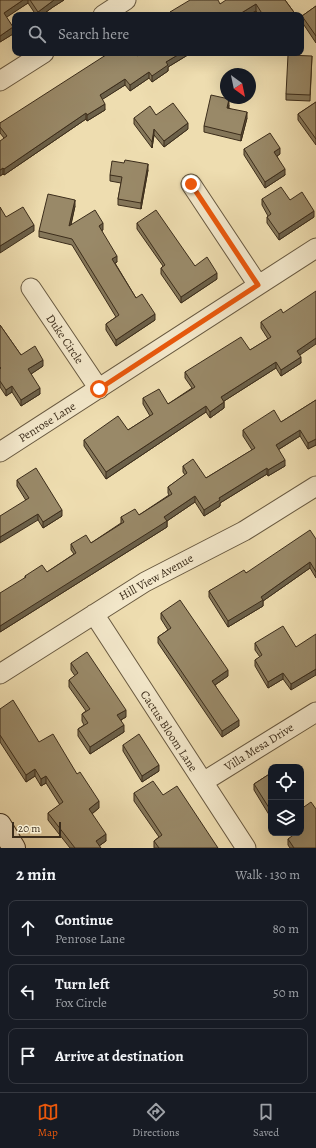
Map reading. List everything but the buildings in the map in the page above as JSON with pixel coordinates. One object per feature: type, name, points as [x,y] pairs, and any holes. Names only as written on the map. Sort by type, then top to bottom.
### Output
[{"type":"main road","points":[[0,826],[14,848]]},
{"type":"street","points":[[107,12],[126,0]]},
{"type":"street","points":[[0,81],[39,56]]},
{"type":"street","points":[[191,184],[258,285]]},
{"type":"street","name":"Penrose Lane","points":[[0,452],[316,248]]},
{"type":"street","name":"Duke Circle","points":[[31,288],[99,389]]},
{"type":"street","name":"Hill View Avenue","points":[[0,674],[145,582],[244,531],[316,486]]},
{"type":"street","name":"Cactus Bloom Lane","points":[[94,614],[246,848]]},
{"type":"street","name":"Villa Mesa Drive","points":[[203,782],[316,712]]},
{"type":"route","points":[[99,389],[258,285],[191,184]]}]
